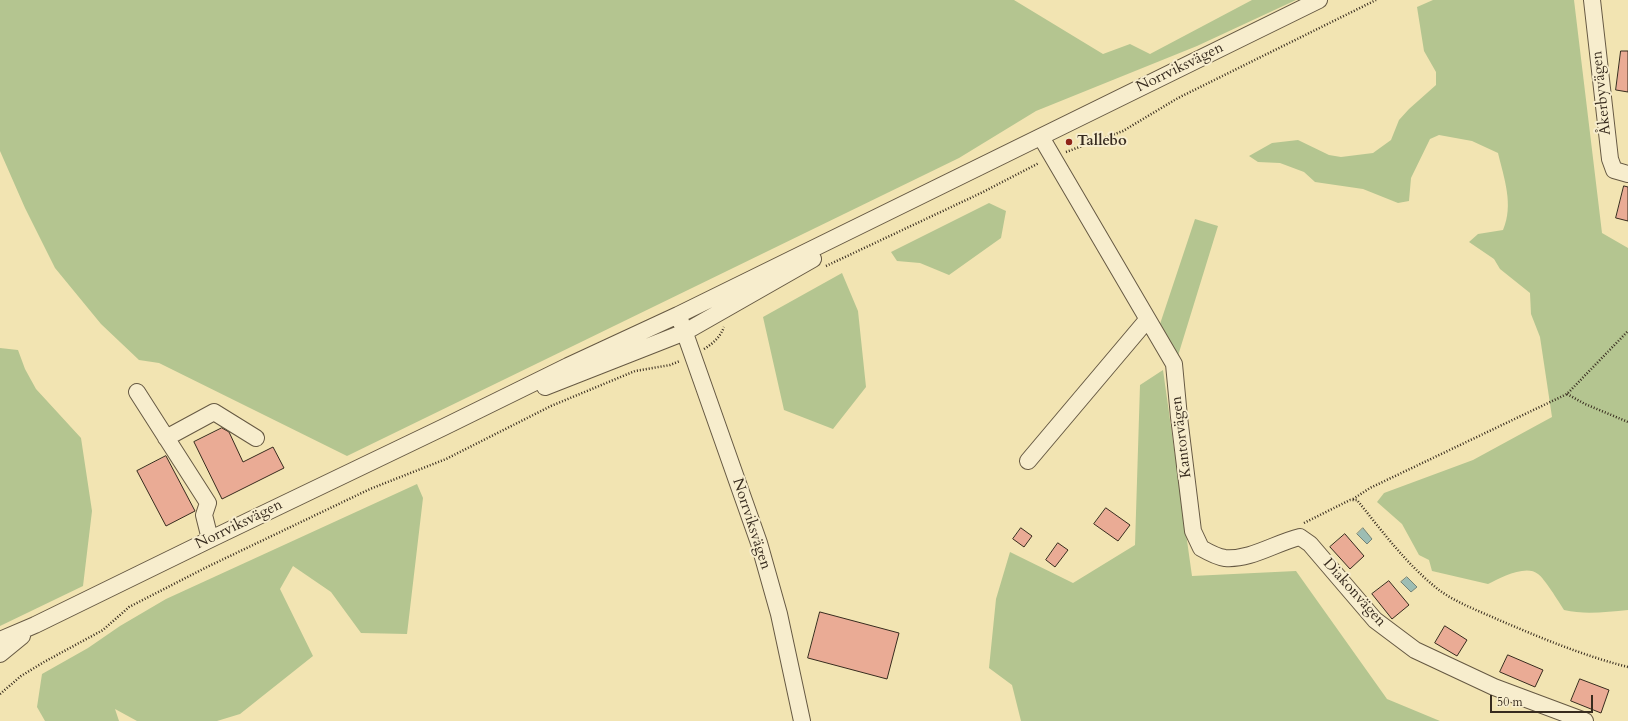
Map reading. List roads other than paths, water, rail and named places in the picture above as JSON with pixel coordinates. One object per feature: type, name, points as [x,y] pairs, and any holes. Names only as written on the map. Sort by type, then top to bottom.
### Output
[{"type":"street","name":"Norrviksvägen","points":[[0,640],[35,625],[568,366],[678,315],[1319,0]]},
{"type":"street","name":"Åkerbyvägen","points":[[1592,0],[1610,159],[1614,170],[1628,174]]},
{"type":"street","points":[[1028,462],[1147,320],[1138,300],[1041,137]]},
{"type":"street","name":"Norrviksvägen","points":[[444,427],[685,332],[912,200]]},
{"type":"street","name":"Norrviksvägen","points":[[568,366],[618,335],[684,303],[767,271]]},
{"type":"street","name":"Norrviksvägen","points":[[678,315],[759,543],[779,614],[802,721]]},
{"type":"street","name":"Kantorvägen","points":[[1147,320],[1174,364],[1178,417],[1193,531],[1201,548],[1210,553]]},
{"type":"street","points":[[137,392],[208,504],[204,515],[210,539]]},
{"type":"street","points":[[166,438],[214,412],[256,438]]},
{"type":"street","name":"Diakonvägen","points":[[1210,553],[1224,558],[1237,557],[1300,537],[1314,549],[1375,620],[1415,650],[1494,687],[1585,721]]},
{"type":"street","name":"Norrviksvägen","points":[[0,654],[35,625]]},
{"type":"water","points":[[1363,528],[1372,539],[1367,544],[1357,534]]},
{"type":"water","points":[[1407,577],[1417,587],[1411,592],[1401,582]]},
{"type":"place","name":"Tallebo","points":[[1069,142]]}]
